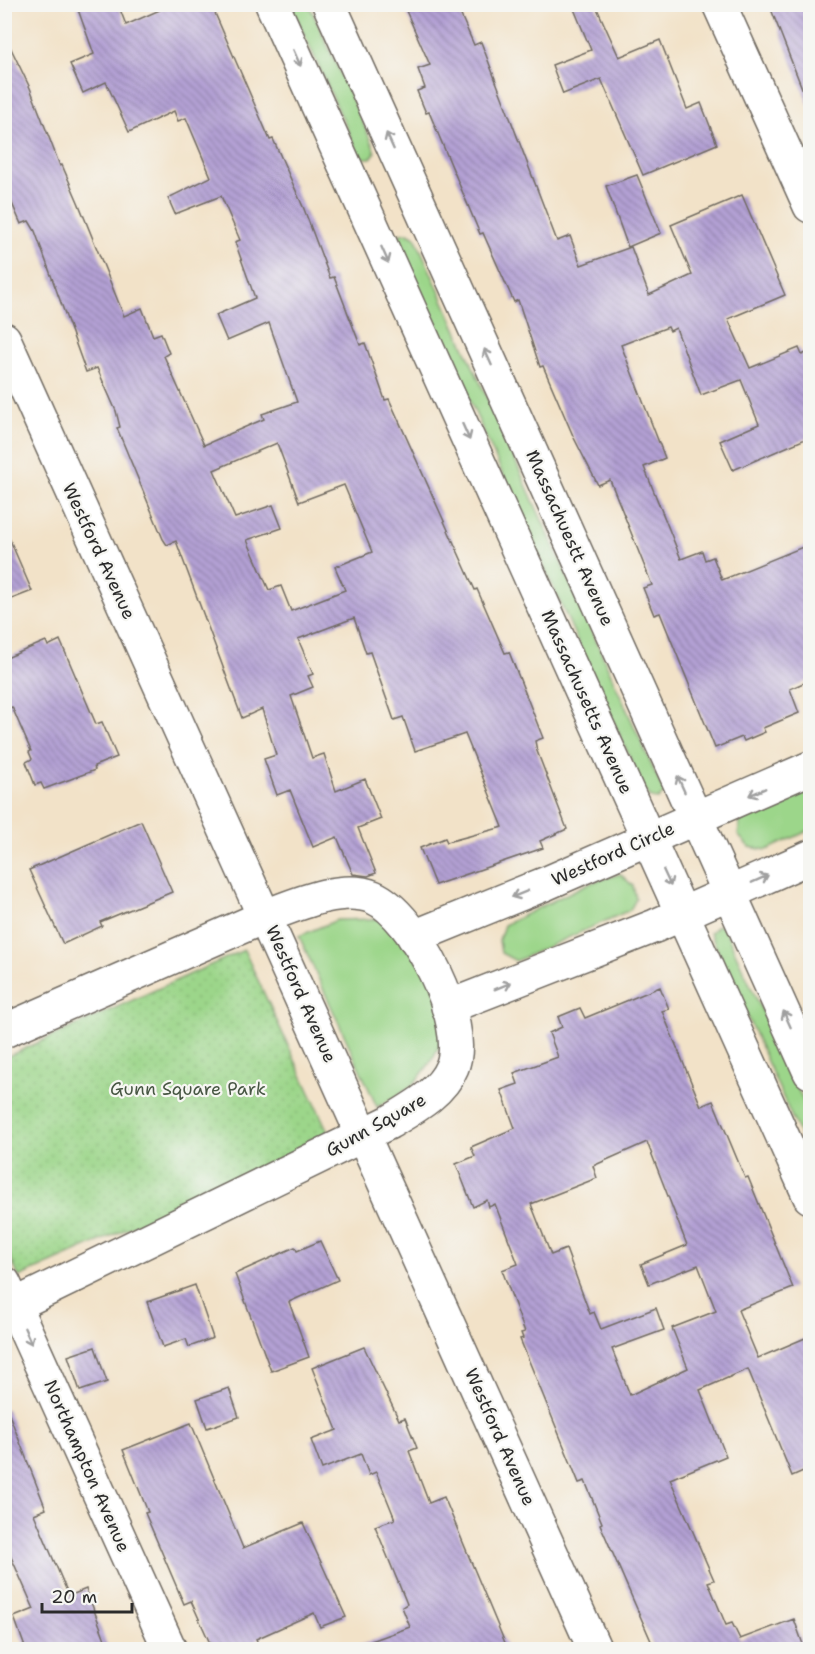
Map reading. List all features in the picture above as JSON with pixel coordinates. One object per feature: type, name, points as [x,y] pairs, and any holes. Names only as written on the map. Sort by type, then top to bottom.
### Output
[{"type":"street","name":"Massachusetts Avenue","points":[[272,4],[810,1197]]},
{"type":"street","name":"Massachuestt Avenue","points":[[329,4],[810,1072]]},
{"type":"street","points":[[719,4],[810,206]]},
{"type":"street","points":[[364,207],[411,187]]},
{"type":"street","name":"Westford Avenue","points":[[4,339],[595,1650]]},
{"type":"street","name":"Westford Circle","points":[[414,937],[810,768]]},
{"type":"street","points":[[448,1007],[683,914],[810,857]]},
{"type":"street","name":"Gunn Square","points":[[4,1031],[266,916],[309,900],[359,894],[372,896],[382,903],[414,937],[435,972],[448,1007],[455,1052],[448,1076],[421,1103],[364,1135],[10,1294]]},
{"type":"street","name":"Northampton Avenue","points":[[10,1294],[170,1650]]},
{"type":"green space","points":[[291,5],[309,5],[372,143],[375,153],[371,158],[362,158],[358,153]]},
{"type":"green space","points":[[408,233],[415,237],[664,793],[658,799],[651,798],[643,787],[399,243],[400,234]]},
{"type":"green space","points":[[810,786],[810,830],[767,850],[749,847],[738,835],[740,822],[753,812]]},
{"type":"green space","points":[[620,874],[633,886],[636,899],[630,910],[516,961],[501,953],[499,940],[504,925],[587,884]]},
{"type":"green space","points":[[378,919],[416,933],[440,948],[447,955],[454,969],[456,986],[449,1023],[433,1058],[408,1088],[377,1107],[299,936],[337,920]]},
{"type":"green space","points":[[718,925],[725,930],[810,1116],[810,1158],[710,933]]},
{"type":"green space","name":"Gunn Square Park","points":[[244,950],[331,1138],[19,1277],[5,1245],[4,1058]]},
{"type":"building","points":[[76,4],[118,4],[126,25],[173,4],[211,4],[270,140],[273,139],[304,209],[330,278],[334,277],[360,345],[365,343],[385,400],[389,399],[505,653],[509,652],[543,738],[535,741],[537,751],[567,829],[540,841],[543,848],[435,885],[420,848],[445,838],[447,842],[503,827],[465,734],[415,751],[403,717],[394,720],[370,652],[366,653],[354,618],[298,639],[313,674],[308,676],[313,687],[291,696],[312,758],[324,754],[336,791],[365,779],[381,819],[358,828],[376,873],[368,876],[353,874],[337,837],[313,847],[290,790],[277,795],[264,759],[276,755],[262,709],[242,718],[176,541],[167,545],[163,539],[117,428],[120,427],[116,411],[97,368],[86,372],[35,231],[29,221],[21,224],[4,185],[4,34],[30,88],[60,166],[62,165],[78,202],[124,316],[142,308],[153,336],[161,333],[169,353],[164,356],[204,445],[264,419],[262,414],[297,402],[269,323],[227,341],[216,315],[255,298],[235,242],[240,240],[221,196],[175,214],[168,198],[211,177],[186,118],[178,121],[174,111],[129,132],[106,82],[83,93],[70,64],[94,54]],"holes":[[[277,443],[299,502],[344,485],[372,552],[335,567],[345,590],[291,611],[281,586],[269,590],[247,540],[282,528],[273,505],[235,518],[214,470]]]},
{"type":"building","points":[[403,4],[456,4],[474,45],[481,42],[557,241],[570,236],[581,265],[631,247],[649,295],[692,275],[671,225],[742,195],[785,295],[728,319],[750,368],[799,348],[802,355],[810,351],[810,437],[733,470],[720,441],[759,424],[741,380],[701,395],[676,328],[670,331],[668,327],[621,345],[665,458],[644,467],[681,559],[702,551],[705,560],[713,557],[722,580],[810,544],[810,680],[790,689],[799,713],[763,728],[765,732],[744,741],[742,737],[715,748],[660,613],[654,615],[643,588],[652,585],[610,480],[598,485],[574,438],[543,366],[540,367],[518,300],[514,302],[483,233],[480,234],[429,112],[426,113],[417,91],[425,88],[418,69],[430,65]]},
{"type":"building","points":[[572,4],[595,4],[619,57],[660,40],[687,109],[701,103],[717,144],[643,175],[601,79],[563,94],[552,65],[591,50]]},
{"type":"building","points":[[769,4],[810,4],[810,106],[809,106]]},
{"type":"building","points":[[637,175],[661,233],[628,247],[606,186]]},
{"type":"building","points":[[4,526],[32,591],[4,602]]},
{"type":"building","points":[[60,640],[96,724],[102,722],[117,757],[94,766],[95,770],[44,789],[41,783],[35,785],[26,762],[32,759],[29,752],[31,751],[12,707],[4,710],[4,659],[46,641],[48,646]]},
{"type":"building","points":[[141,821],[172,892],[100,922],[102,926],[63,944],[29,870]]},
{"type":"building","points":[[660,987],[669,1009],[662,1011],[701,1106],[713,1101],[745,1178],[748,1177],[793,1288],[738,1310],[758,1358],[810,1336],[810,1468],[792,1476],[748,1369],[700,1390],[726,1456],[670,1479],[714,1580],[708,1582],[726,1625],[732,1623],[740,1639],[794,1619],[805,1650],[655,1650],[600,1524],[602,1523],[585,1481],[579,1483],[520,1339],[523,1338],[521,1333],[525,1332],[502,1270],[518,1264],[495,1204],[489,1207],[487,1200],[473,1207],[456,1164],[475,1156],[471,1147],[515,1128],[501,1090],[518,1084],[514,1073],[558,1057],[549,1033],[562,1027],[558,1017],[580,1008],[585,1018]],"holes":[[[647,1142],[687,1245],[641,1264],[649,1284],[698,1265],[716,1311],[672,1328],[688,1368],[630,1395],[612,1349],[664,1330],[656,1308],[601,1329],[594,1312],[590,1314],[566,1249],[551,1255],[531,1204],[597,1178],[593,1166]]]},
{"type":"building","points":[[320,1241],[338,1280],[289,1302],[309,1357],[271,1371],[235,1274],[295,1247],[297,1251]]},
{"type":"building","points":[[195,1285],[213,1338],[189,1347],[186,1339],[163,1347],[147,1302]]},
{"type":"building","points":[[95,1347],[107,1382],[80,1391],[68,1356]]},
{"type":"building","points":[[364,1347],[399,1420],[405,1418],[417,1448],[409,1451],[429,1503],[444,1497],[508,1650],[356,1650],[355,1647],[410,1627],[402,1607],[407,1604],[375,1526],[395,1519],[376,1472],[369,1475],[361,1454],[322,1469],[311,1440],[337,1430],[312,1368]]},
{"type":"building","points":[[229,1388],[239,1417],[207,1428],[197,1399]]},
{"type":"building","points":[[4,1409],[7,1409],[46,1509],[34,1514],[69,1596],[86,1589],[109,1650],[26,1650],[14,1617],[34,1609],[4,1541]]},
{"type":"building","points":[[191,1423],[243,1548],[303,1523],[346,1617],[320,1627],[314,1613],[256,1639],[261,1650],[213,1650],[191,1601],[184,1604],[145,1513],[148,1512],[123,1450]]}]
